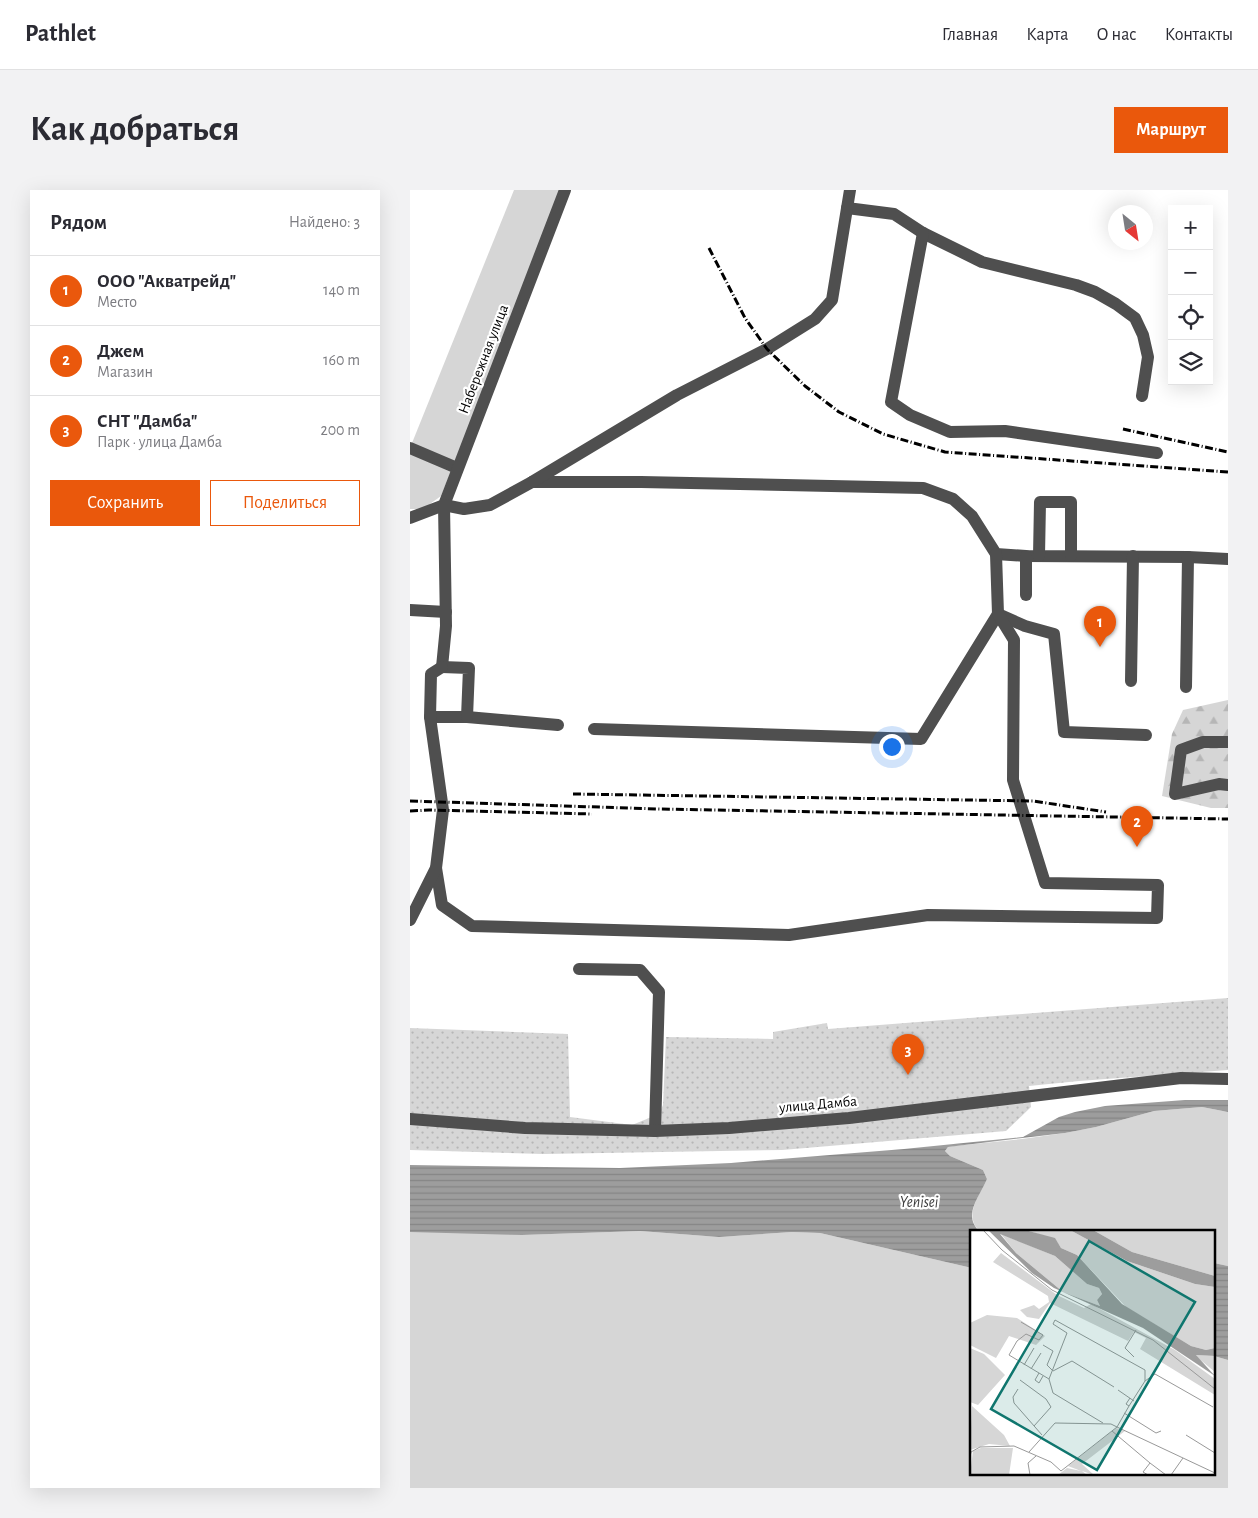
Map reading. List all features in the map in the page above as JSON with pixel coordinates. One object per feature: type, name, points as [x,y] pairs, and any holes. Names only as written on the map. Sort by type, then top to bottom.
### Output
[{"type":"street","name":"Набережная улица","points":[[444,505],[565,190]]},
{"type":"street","points":[[410,518],[444,505],[464,509],[490,505],[677,395],[767,349],[815,320],[832,300],[850,190]]},
{"type":"street","points":[[847,208],[894,214],[923,234],[982,262],[1076,285],[1095,292],[1116,304],[1135,318],[1143,335],[1148,357],[1142,396]]},
{"type":"street","points":[[923,234],[891,402],[910,415],[950,432],[1005,431],[1157,453]]},
{"type":"street","points":[[410,448],[457,468]]},
{"type":"street","points":[[467,717],[469,668],[442,667],[431,674],[430,717],[443,810],[436,868],[442,905],[472,926],[789,935],[928,915],[1157,918],[1158,885],[1045,883],[1013,780],[1014,640],[998,614],[996,554],[972,516],[953,499],[924,488],[641,482],[532,482]]},
{"type":"street","points":[[1039,556],[1040,502],[1071,502],[1071,556]]},
{"type":"street","points":[[442,667],[446,612],[444,505]]},
{"type":"street","points":[[996,554],[1228,559]]},
{"type":"street","points":[[1026,556],[1026,594]]},
{"type":"street","points":[[1131,681],[1133,556]]},
{"type":"street","points":[[1186,687],[1188,557]]},
{"type":"street","points":[[410,610],[446,612]]},
{"type":"street","points":[[594,729],[921,739],[998,614]]},
{"type":"street","points":[[998,614],[1026,626],[1054,634],[1064,732],[1146,735]]},
{"type":"street","points":[[430,717],[467,717],[558,725]]},
{"type":"street","points":[[1228,742],[1203,742],[1181,750],[1175,794],[1219,784],[1228,785]]},
{"type":"street","points":[[410,920],[436,868]]},
{"type":"street","points":[[579,969],[640,970],[659,992],[655,1130]]},
{"type":"street","name":"улица Дамба","points":[[410,1119],[526,1128],[655,1130],[729,1128],[823,1121],[1181,1078],[1228,1079]]},
{"type":"green space","points":[[514,190],[563,190],[441,496],[423,509],[410,509],[410,448]]},
{"type":"green space","points":[[1228,700],[1228,808],[1211,808],[1162,796],[1172,734],[1183,710]]},
{"type":"green space","points":[[1228,998],[1228,1070],[1029,1086],[1031,1107],[1006,1131],[782,1150],[543,1154],[410,1150],[410,1028],[568,1034],[570,1117],[632,1125],[659,1114],[663,1105],[666,1037],[773,1039],[773,1032],[827,1023],[828,1029]]},
{"type":"green space","points":[[1202,1107],[1228,1112],[1228,1266],[1216,1263],[1216,1230],[978,1230],[973,1219],[974,1206],[987,1179],[983,1170],[950,1156],[945,1151],[948,1147],[954,1146],[1065,1133],[1096,1127],[1154,1111]]},
{"type":"green space","points":[[640,1231],[719,1237],[792,1232],[820,1233],[970,1268],[970,1476],[1216,1476],[1216,1357],[1228,1360],[1228,1488],[410,1488],[410,1232],[522,1235]]},
{"type":"water","name":"Yenisei","points":[[1185,1100],[1228,1100],[1228,1112],[1202,1107],[1154,1111],[1096,1127],[1065,1133],[948,1147],[945,1151],[950,1156],[983,1170],[987,1179],[972,1213],[972,1219],[978,1230],[970,1230],[970,1268],[820,1233],[792,1232],[719,1237],[640,1231],[522,1235],[410,1232],[410,1165],[620,1168],[731,1163],[904,1149],[1023,1137],[1059,1117],[1105,1106]]},
{"type":"water","points":[[1216,1263],[1228,1266],[1228,1360],[1216,1357]]},
{"type":"railway","points":[[709,248],[745,318],[767,349],[805,386],[839,412],[883,434],[945,452],[1228,472]]},
{"type":"railway","points":[[1123,429],[1228,452]]},
{"type":"railway","points":[[573,794],[1033,801],[1106,812]]},
{"type":"railway","points":[[410,801],[659,809],[1228,819]]},
{"type":"railway","points":[[410,811],[592,814]]},
{"type":"place","name":"ООО \"Акватрейд\"","points":[[1100,647]]},
{"type":"place","name":"Джем","points":[[1137,847]]},
{"type":"place","name":"СНТ \"Дамба\"","points":[[908,1075]]}]
